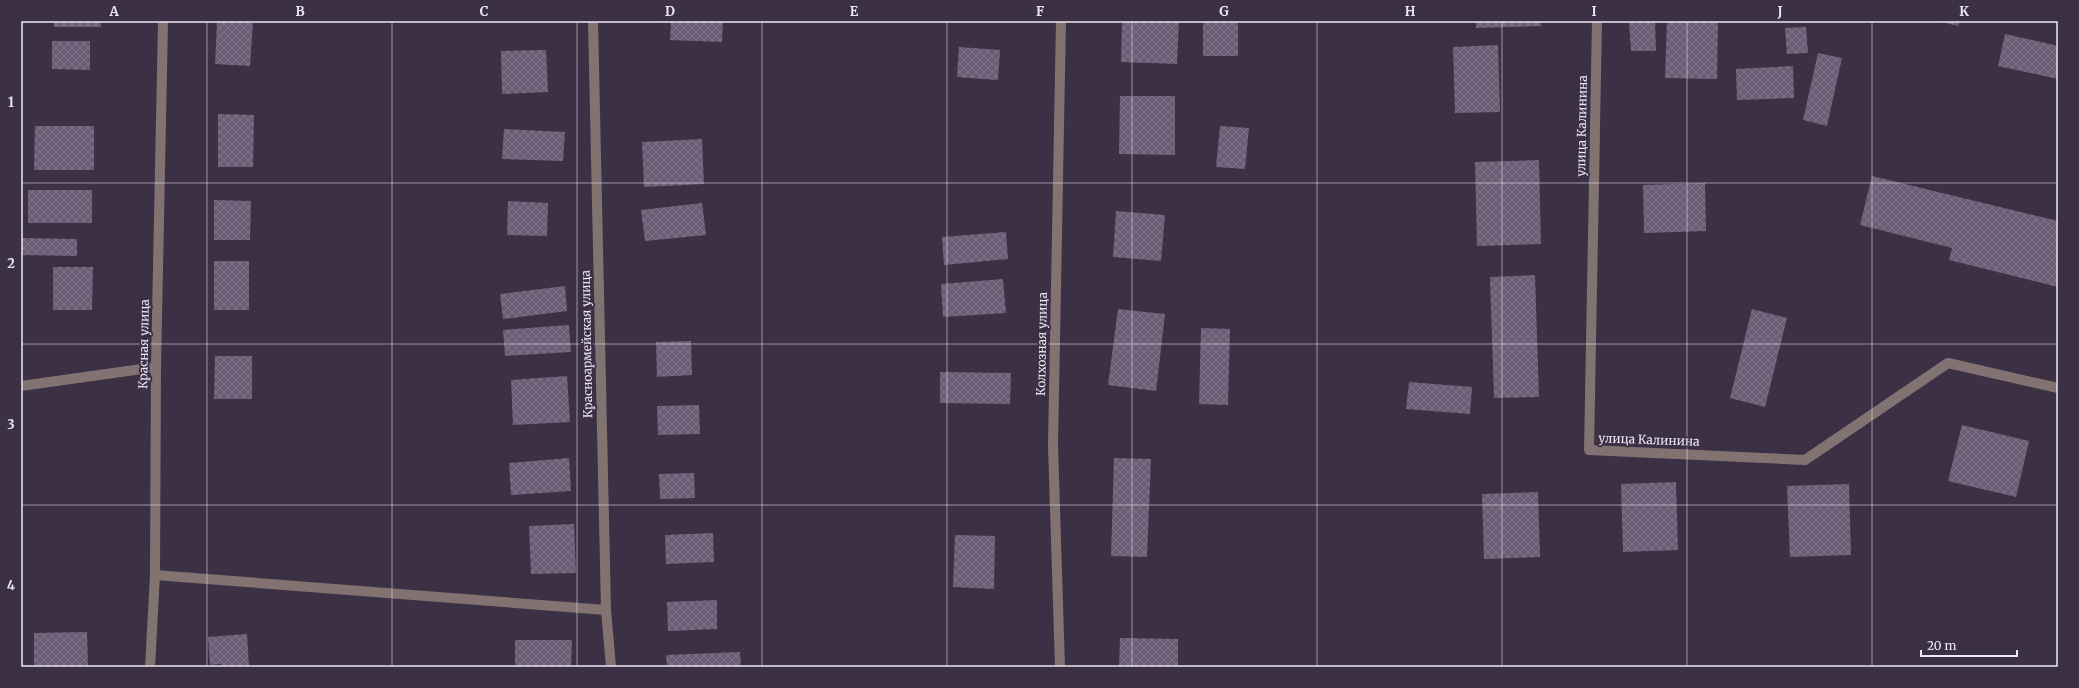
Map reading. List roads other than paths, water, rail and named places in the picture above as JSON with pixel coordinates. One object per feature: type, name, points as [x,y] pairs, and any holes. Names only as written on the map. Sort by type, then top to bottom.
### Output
[{"type":"street","name":"Красная улица","points":[[150,667],[156,574],[156,367],[163,21]]},
{"type":"street","name":"Красноармейская улица","points":[[593,21],[606,610],[611,667]]},
{"type":"street","name":"Колхозная улица","points":[[1060,667],[1053,445],[1061,21]]},
{"type":"street","name":"улица Калинина","points":[[1597,21],[1589,450],[1804,460],[1948,363],[2058,388]]},
{"type":"street","points":[[21,386],[156,367]]},
{"type":"street","points":[[156,574],[606,610]]}]
